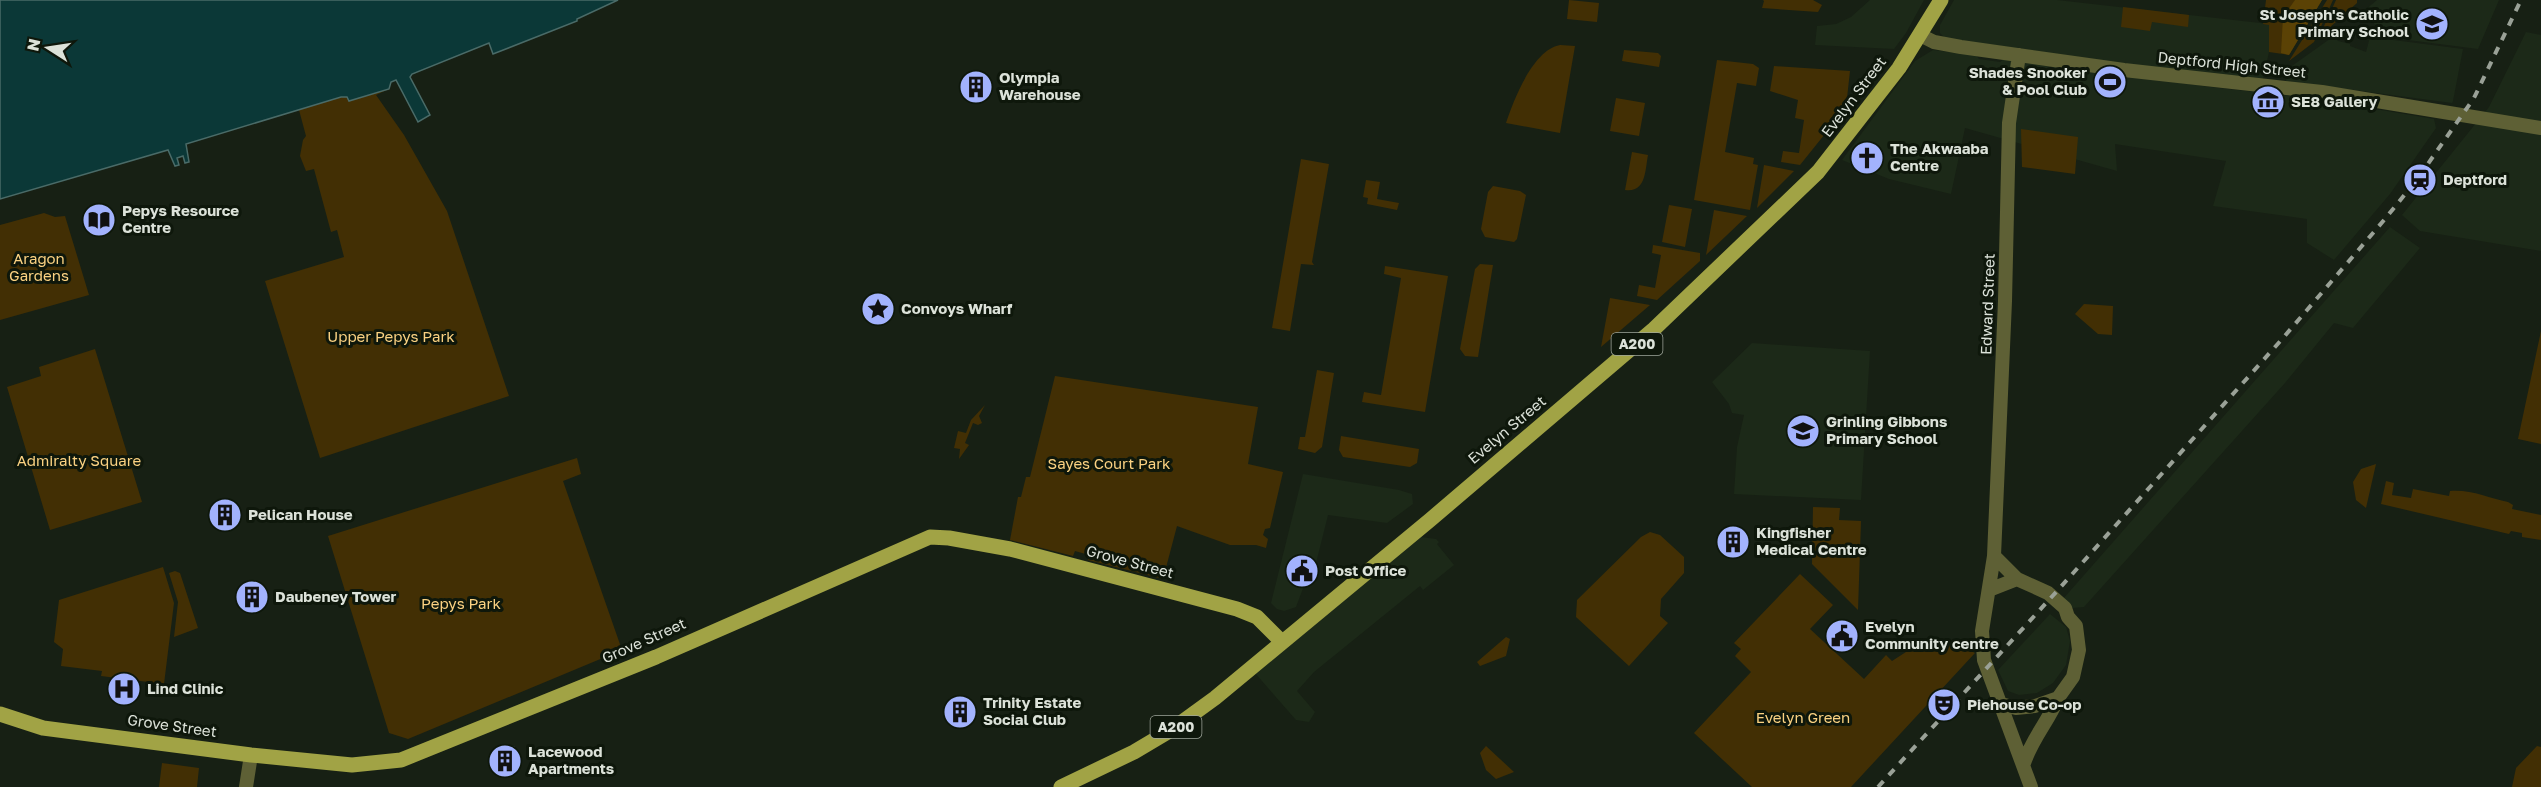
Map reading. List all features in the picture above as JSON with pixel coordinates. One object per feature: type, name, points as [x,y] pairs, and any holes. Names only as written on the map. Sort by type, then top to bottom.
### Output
[{"type":"main road","name":"A200","points":[[1920,35],[1941,0]]},
{"type":"main road","name":"Evelyn Street","points":[[1061,787],[1134,752],[1171,730],[1215,698],[1654,329],[1810,180],[1837,149],[1899,68],[1920,35]]},
{"type":"main road","name":"Grove Street","points":[[0,714],[43,728],[251,755],[352,765],[401,760],[645,661],[930,537],[949,538],[1010,549],[1237,609],[1257,617],[1282,642]]},
{"type":"street","name":"Deptford High Street","points":[[1920,35],[1934,42],[2019,55],[2217,81],[2322,92],[2541,128]]},
{"type":"street","name":"Edward Street","points":[[2019,55],[2009,123],[2007,156],[2005,301],[1994,556],[1982,631],[1982,651],[2031,787]]},
{"type":"street","points":[[1994,556],[2017,579],[2037,589],[2043,600],[2058,615],[2072,621],[2079,638],[2077,664],[2067,688],[2058,698],[2030,747],[2024,764]]},
{"type":"street","points":[[1989,590],[2017,579]]},
{"type":"street","points":[[2001,704],[2016,708],[2058,698]]},
{"type":"street","points":[[246,787],[251,755]]},
{"type":"shaded area","points":[[1870,0],[1924,0],[1906,33],[1894,49],[1815,45],[1817,26],[1836,24],[1851,17]]},
{"type":"shaded area","points":[[1954,0],[2057,0],[2269,24],[2269,52],[2263,79],[2183,72],[1945,38],[1940,33],[1940,25]]},
{"type":"shaded area","points":[[2295,0],[2322,0],[2289,55],[2281,53],[2283,17]]},
{"type":"shaded area","name":"St Joseph's Catholic Primary School","points":[[2377,0],[2499,0],[2478,49],[2385,37],[2364,11]]},
{"type":"shaded area","points":[[2526,32],[2541,35],[2541,251],[2420,231],[2402,215],[2489,107]]},
{"type":"shaded area","points":[[2334,36],[2338,41],[2366,52],[2370,37],[2463,49],[2452,103],[2286,81],[2289,68]]},
{"type":"shaded area","points":[[1933,50],[1976,55],[1979,59],[2000,62],[2004,59],[2316,99],[2434,119],[2436,128],[2390,194],[2334,260],[2307,243],[2307,219],[2213,206],[2226,161],[2115,144],[2117,171],[1965,128],[1951,194],[1889,179],[1842,160],[1915,61]]},
{"type":"shaded area","points":[[2390,227],[2420,248],[2353,328],[2334,323],[2285,383],[2084,607],[2072,608],[2063,599]]},
{"type":"shaded area","name":"Grinling Gibbons Primary School","points":[[1752,343],[1870,351],[1861,500],[1734,494],[1737,447],[1744,415],[1732,413],[1729,404],[1712,382]]},
{"type":"shaded area","points":[[1303,474],[1399,490],[1412,494],[1413,504],[1387,523],[1328,515],[1311,583],[1305,583],[1296,607],[1284,611],[1277,609],[1271,603]]},
{"type":"shaded area","points":[[1421,537],[1436,539],[1439,542],[1437,544],[1454,565],[1423,590],[1420,586],[1314,672],[1297,691],[1315,712],[1309,722],[1296,720],[1255,673]]},
{"type":"shaded area","points":[[2050,614],[2066,627],[2070,641],[2066,665],[2053,683],[2037,693],[2019,695],[2008,691],[1998,670]]},
{"type":"green space","name":"Upper Pepys Park","points":[[618,0],[577,21],[493,54],[489,43],[412,74],[410,77],[430,115],[418,122],[397,80],[391,82],[389,89],[376,95],[404,135],[447,211],[509,396],[320,458],[265,281],[344,257],[337,230],[331,232],[314,169],[306,171],[300,156],[306,136],[299,110],[186,144],[189,162],[185,163],[177,121]]},
{"type":"green space","points":[[1569,0],[1599,3],[1597,22],[1567,19]]},
{"type":"green space","points":[[1763,0],[1813,0],[1822,5],[1818,12],[1762,8]]},
{"type":"green space","points":[[2266,0],[2322,0],[2289,55],[2269,52],[2269,25],[2263,24]]},
{"type":"green space","points":[[2327,0],[2333,0],[2314,42],[2289,61]]},
{"type":"green space","points":[[2336,0],[2357,0],[2357,3],[2319,37]]},
{"type":"green space","points":[[2123,7],[2189,15],[2188,27],[2152,22],[2150,31],[2121,27]]},
{"type":"green space","points":[[1560,45],[1575,46],[1560,133],[1506,123],[1519,89],[1533,66],[1550,49]]},
{"type":"green space","points":[[1624,50],[1658,53],[1661,56],[1659,67],[1622,61]]},
{"type":"green space","points":[[1717,60],[1753,64],[1759,68],[1756,86],[1737,83],[1725,152],[1754,158],[1753,164],[1758,165],[1750,210],[1694,200]]},
{"type":"green space","points":[[1774,66],[1850,71],[1847,98],[1841,114],[1800,165],[1781,162],[1783,151],[1799,153],[1804,120],[1795,118],[1798,100],[1770,91]]},
{"type":"green space","points":[[1616,98],[1645,103],[1639,136],[1610,131]]},
{"type":"green space","points":[[2021,129],[2078,137],[2075,174],[2022,167]]},
{"type":"green space","points":[[1632,152],[1648,155],[1645,174],[1637,188],[1625,190]]},
{"type":"green space","points":[[1301,159],[1329,164],[1312,262],[1314,265],[1301,264],[1290,331],[1272,328]]},
{"type":"green space","points":[[1764,165],[1794,171],[1757,208]]},
{"type":"green space","points":[[1366,180],[1380,182],[1377,199],[1399,203],[1397,210],[1367,204],[1368,198],[1363,197]]},
{"type":"green space","points":[[1493,186],[1520,191],[1526,195],[1517,239],[1514,242],[1485,237],[1481,229],[1488,192]]},
{"type":"green space","points":[[1669,205],[1692,209],[1685,247],[1662,242]]},
{"type":"green space","points":[[1714,210],[1747,216],[1706,255]]},
{"type":"green space","name":"Aragon Gardens","points":[[44,213],[55,217],[65,216],[89,295],[0,320],[0,225]]},
{"type":"green space","points":[[1653,245],[1700,253],[1700,261],[1657,300],[1637,296],[1639,285],[1655,288],[1661,255],[1652,253]]},
{"type":"green space","points":[[1480,264],[1493,265],[1478,357],[1465,356],[1460,349],[1475,269]]},
{"type":"green space","points":[[1385,266],[1448,276],[1425,412],[1362,402],[1364,392],[1381,395],[1401,278],[1384,274]]},
{"type":"green space","points":[[1610,298],[1650,305],[1601,347]]},
{"type":"green space","points":[[2084,304],[2113,306],[2112,335],[2098,334],[2075,314]]},
{"type":"green space","points":[[2541,331],[2541,444],[2518,439]]},
{"type":"green space","name":"Admiralty Square","points":[[95,349],[142,502],[50,530],[7,387],[41,376],[39,367]]},
{"type":"green space","points":[[1317,370],[1334,373],[1322,447],[1315,453],[1298,449],[1300,437],[1305,437]]},
{"type":"green space","name":"Sayes Court Park","points":[[1055,376],[1258,407],[1248,464],[1283,472],[1270,528],[1265,529],[1263,535],[1268,539],[1266,548],[1256,545],[1230,545],[1177,526],[1163,579],[1088,560],[1089,555],[1075,551],[1073,556],[1010,540],[1018,497],[1021,497],[1026,477],[1030,477]]},
{"type":"green space","points":[[985,405],[979,416],[982,423],[978,425],[973,423],[965,443],[969,445],[959,459],[960,449],[954,448],[958,431],[966,433],[971,420]]},
{"type":"green space","points":[[1341,436],[1419,449],[1417,463],[1410,467],[1343,457],[1339,450]]},
{"type":"green space","name":"Pepys Park","points":[[577,458],[581,474],[563,481],[622,650],[408,739],[389,733],[328,536]]},
{"type":"green space","points":[[2376,464],[2366,508],[2356,500],[2353,482],[2361,469]]},
{"type":"green space","points":[[2386,481],[2394,483],[2392,495],[2411,498],[2413,489],[2449,496],[2450,491],[2457,491],[2508,502],[2513,505],[2512,509],[2541,515],[2541,540],[2522,537],[2522,533],[2511,531],[2509,534],[2381,504]]},
{"type":"green space","points":[[1813,507],[1840,508],[1839,520],[1861,521],[1858,610],[1812,564]]},
{"type":"green space","points":[[1650,532],[1660,535],[1684,557],[1684,573],[1661,599],[1660,616],[1668,623],[1629,666],[1576,617],[1577,600],[1641,537]]},
{"type":"green space","points":[[163,567],[174,603],[164,684],[101,676],[102,671],[61,666],[63,649],[54,642],[59,600]]},
{"type":"green space","points":[[175,571],[180,573],[198,628],[174,637],[178,602],[169,573]]},
{"type":"green space","name":"Evelyn Green","points":[[1800,574],[1833,605],[1810,629],[1864,679],[1886,655],[1892,661],[1923,641],[1956,643],[1975,653],[1851,787],[1752,787],[1694,733],[1751,672],[1735,656],[1741,649],[1734,643]]},
{"type":"green space","points":[[1506,637],[1510,639],[1506,656],[1480,666],[1477,662]]},
{"type":"green space","points":[[1486,746],[1514,772],[1496,779],[1486,770],[1480,753]]},
{"type":"green space","points":[[2537,746],[2541,747],[2541,787],[2512,787],[2516,768]]},
{"type":"green space","points":[[162,763],[199,768],[197,787],[159,787]]},
{"type":"water","points":[[0,0],[618,0],[577,21],[493,54],[489,43],[412,74],[410,77],[430,115],[418,122],[396,80],[391,82],[389,89],[349,101],[347,97],[341,97],[186,144],[189,162],[185,163],[183,156],[177,158],[179,165],[175,166],[168,150],[0,199]]},
{"type":"railway","points":[[1878,787],[2283,338],[2385,219],[2418,178],[2474,98],[2521,0]]},
{"type":"place","name":"St Joseph's Catholic Primary School","points":[[2432,24]]},
{"type":"place","name":"Shades Snooker & Pool Club","points":[[2110,82]]},
{"type":"place","name":"Olympia Warehouse","points":[[976,87]]},
{"type":"place","name":"SE8 Gallery","points":[[2268,102]]},
{"type":"place","name":"The Akwaaba Centre","points":[[1867,158]]},
{"type":"place","name":"Deptford","points":[[2420,180]]},
{"type":"place","name":"Pepys Resource Centre","points":[[99,220]]},
{"type":"place","name":"Convoys Wharf","points":[[878,309]]},
{"type":"place","name":"Grinling Gibbons Primary School","points":[[1803,431]]},
{"type":"place","name":"Pelican House","points":[[225,515]]},
{"type":"place","name":"Kingfisher Medical Centre","points":[[1733,542]]},
{"type":"place","name":"Post Office","points":[[1302,571]]},
{"type":"place","name":"Daubeney Tower","points":[[252,597]]},
{"type":"place","name":"Evelyn Community centre","points":[[1842,636]]},
{"type":"place","name":"Lind Clinic","points":[[124,689]]},
{"type":"place","name":"Piehouse Co-op","points":[[1944,705]]},
{"type":"place","name":"Trinity Estate Social Club","points":[[960,712]]},
{"type":"place","name":"Lacewood Apartments","points":[[505,761]]}]
